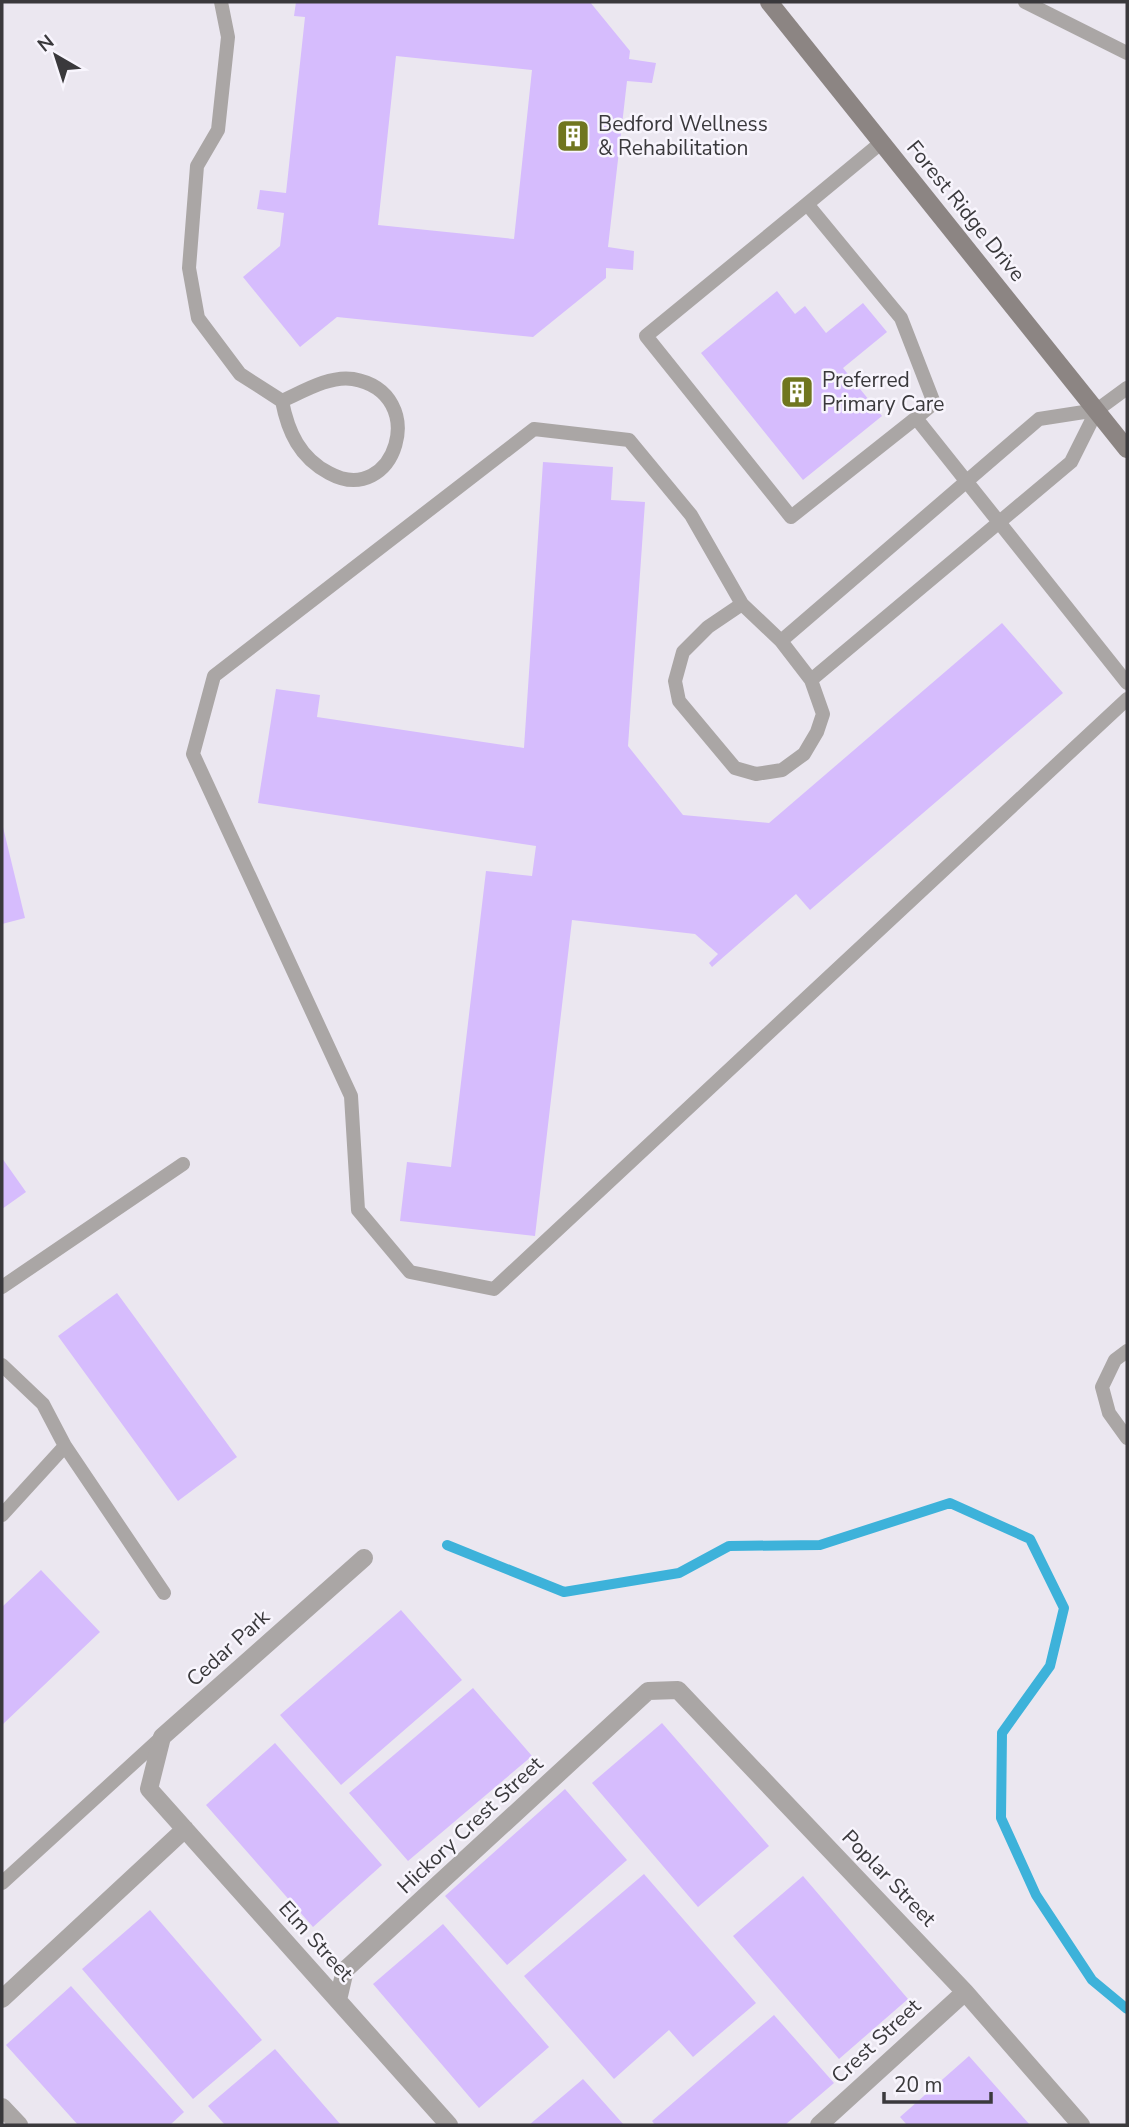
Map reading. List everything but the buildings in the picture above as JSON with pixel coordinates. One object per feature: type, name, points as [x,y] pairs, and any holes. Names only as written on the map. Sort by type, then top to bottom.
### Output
[{"type":"main road","name":"Forest Ridge Drive","points":[[775,4],[1127,449]]},
{"type":"street","name":"Cedar Park","points":[[162,1737],[364,1558]]},
{"type":"street","name":"Poplar Street","points":[[648,1691],[678,1690],[965,1992],[1081,2125]]},
{"type":"street","name":"Hickory Crest Street","points":[[338,2000],[345,1970],[648,1691]]},
{"type":"street","name":"Elm Street","points":[[162,1737],[149,1789],[449,2125]]},
{"type":"street","points":[[2,1999],[185,1829]]},
{"type":"street","name":"Crest Street","points":[[819,2125],[965,1992]]},
{"type":"street","points":[[2,2107],[19,2125]]},
{"type":"lane","points":[[221,2],[228,37],[218,130],[197,166],[189,268],[198,318],[240,373],[282,401],[288,428],[311,463],[343,481],[372,476],[395,454],[400,423],[385,393],[352,379],[321,384],[282,401]]},
{"type":"lane","points":[[1025,2],[1127,53]]},
{"type":"lane","points":[[807,204],[901,318],[934,402],[791,517],[646,336],[882,142]]},
{"type":"lane","points":[[811,680],[1071,461],[1097,410],[1127,388]]},
{"type":"lane","points":[[781,641],[1039,419],[1097,410]]},
{"type":"lane","points":[[916,418],[1127,683]]},
{"type":"lane","points":[[742,604],[708,627],[683,652],[675,681],[679,701],[735,768],[756,774],[782,770],[804,754],[817,733],[823,714],[811,680],[781,641],[742,604],[691,515],[629,440],[534,429],[214,676],[193,754],[351,1096],[358,1210],[410,1272],[494,1289],[1127,699]]},
{"type":"lane","points":[[2,1287],[183,1164]]},
{"type":"lane","points":[[1127,1351],[1115,1360],[1102,1387],[1109,1413],[1127,1438]]},
{"type":"lane","points":[[2,1365],[43,1404],[65,1446],[164,1593]]},
{"type":"lane","points":[[2,1515],[65,1446]]},
{"type":"lane","points":[[2,1884],[162,1737]]},
{"type":"waterway","points":[[447,1545],[564,1592],[679,1573],[729,1546],[820,1545],[950,1503],[1030,1539],[1064,1608],[1050,1666],[1002,1733],[1001,1818],[1036,1895],[1092,1980],[1127,2009]]},
{"type":"place","name":"Bedford Wellness & Rehabilitation","points":[[573,136]]},
{"type":"place","name":"Preferred Primary Care","points":[[797,392]]}]
